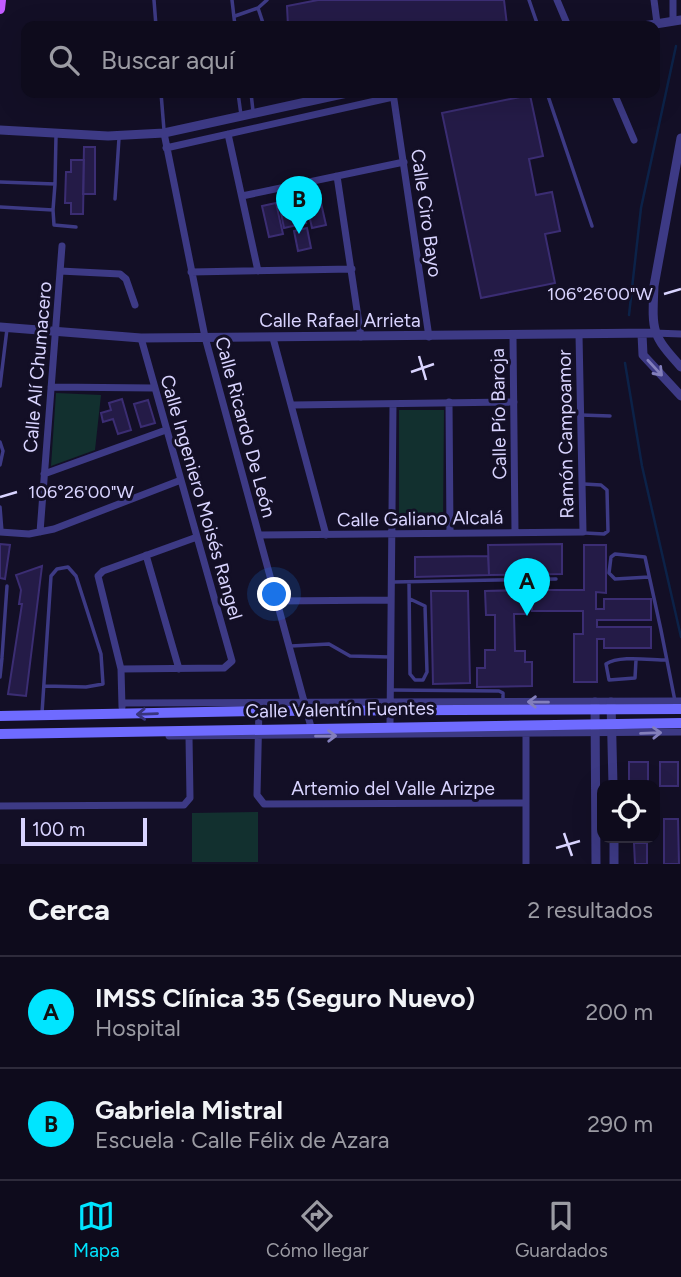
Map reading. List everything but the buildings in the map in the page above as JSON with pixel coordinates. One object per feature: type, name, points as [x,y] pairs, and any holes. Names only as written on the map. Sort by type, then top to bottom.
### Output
[{"type":"main road","points":[[0,9],[1,0]]},
{"type":"main road","name":"Calle Valentín Fuentes","points":[[0,716],[59,715],[122,709],[679,704]]},
{"type":"main road","points":[[59,715],[60,734]]},
{"type":"main road","points":[[452,725],[470,735]]},
{"type":"main road","name":"Calle Valentín Fuentes","points":[[0,734],[258,732],[311,727],[452,725],[680,727]]},
{"type":"street","points":[[557,0],[566,21]]},
{"type":"street","points":[[654,0],[657,21]]},
{"type":"street","points":[[673,0],[677,20]]},
{"type":"street","points":[[0,130],[120,135],[164,132],[324,98]]},
{"type":"street","points":[[166,148],[380,98]]},
{"type":"street","name":"Calle Ciro Bayo","points":[[393,98],[429,337]]},
{"type":"street","points":[[616,98],[634,140]]},
{"type":"street","name":"Calle Ricardo De León","points":[[164,132],[205,337],[311,727]]},
{"type":"street","points":[[229,134],[258,271]]},
{"type":"street","points":[[681,138],[654,286],[653,334],[681,367]]},
{"type":"street","points":[[242,196],[404,162]]},
{"type":"street","points":[[337,176],[361,337]]},
{"type":"street","name":"Calle Alí Chumacero","points":[[40,532],[62,246]]},
{"type":"street","points":[[191,272],[352,269]]},
{"type":"street","points":[[60,271],[120,274],[126,279],[135,305]]},
{"type":"street","name":"Calle Rafael Arrieta","points":[[4,327],[141,338],[681,334]]},
{"type":"street","points":[[642,334],[643,355],[681,396]]},
{"type":"street","name":"Ramón Campoamor","points":[[579,335],[583,533]]},
{"type":"street","name":"Calle Pío Baroja","points":[[513,337],[515,532]]},
{"type":"street","name":"Calle Ingeniero Moisés Rangel","points":[[141,338],[231,665],[224,668],[179,669]]},
{"type":"street","points":[[273,338],[326,535]]},
{"type":"street","points":[[51,387],[154,388]]},
{"type":"street","points":[[449,402],[450,533]]},
{"type":"street","points":[[293,405],[514,402]]},
{"type":"street","points":[[390,726],[393,405]]},
{"type":"street","points":[[44,474],[166,430]]},
{"type":"street","points":[[1,532],[40,532],[181,480]]},
{"type":"street","name":"Calle Galiano Alcalá","points":[[259,535],[583,533]]},
{"type":"street","points":[[122,709],[121,669],[98,578],[103,571],[197,537]]},
{"type":"street","points":[[121,669],[179,669],[146,555]]},
{"type":"street","points":[[276,601],[391,600]]},
{"type":"street","points":[[595,706],[596,864]]},
{"type":"street","points":[[611,706],[613,780]]},
{"type":"street","points":[[258,732],[259,707]]},
{"type":"street","points":[[148,731],[164,736],[189,737],[258,732],[526,734],[595,728]]},
{"type":"street","name":"Artemio del Valle Arizpe","points":[[258,732],[257,795],[261,803],[526,803]]},
{"type":"street","points":[[526,734],[527,864]]},
{"type":"street","points":[[0,806],[188,803],[189,737]]},
{"type":"street","points":[[614,843],[614,864]]},
{"type":"lane","points":[[154,0],[156,21]]},
{"type":"lane","points":[[232,0],[235,21]]},
{"type":"lane","points":[[234,16],[258,8],[267,0]]},
{"type":"lane","points":[[529,0],[536,21]]},
{"type":"lane","points":[[258,8],[262,21]]},
{"type":"lane","points":[[161,98],[164,132]]},
{"type":"lane","points":[[239,98],[242,116]]},
{"type":"lane","points":[[252,98],[254,113]]},
{"type":"lane","points":[[549,98],[592,226]]},
{"type":"lane","points":[[56,134],[54,225],[76,226]]},
{"type":"lane","points":[[115,199],[120,135]]},
{"type":"lane","points":[[0,182],[55,184]]},
{"type":"lane","points":[[0,207],[53,210]]},
{"type":"lane","points":[[0,386],[4,327]]},
{"type":"lane","points":[[581,415],[610,416]]},
{"type":"lane","points":[[0,442],[4,451],[0,465]]},
{"type":"lane","points":[[582,484],[601,485],[607,490],[608,531],[604,534],[583,533]]},
{"type":"lane","points":[[0,507],[1,532]]},
{"type":"lane","points":[[649,577],[615,579],[609,573],[611,556],[643,555],[649,577],[667,660],[679,704]]},
{"type":"lane","points":[[42,715],[51,576],[57,569],[68,567],[76,576],[101,654],[103,684],[86,687],[45,685]]},
{"type":"lane","points":[[391,582],[556,579]]},
{"type":"lane","points":[[410,582],[410,599],[410,674],[415,680],[423,680],[427,672],[425,606],[410,599]]},
{"type":"lane","points":[[0,677],[7,586]]},
{"type":"lane","points":[[0,603],[6,604]]},
{"type":"lane","points":[[289,646],[329,644],[350,656],[390,657]]},
{"type":"lane","points":[[636,660],[635,678],[609,680],[607,662],[636,660],[667,660]]},
{"type":"lane","points":[[391,690],[499,691],[503,693],[503,725]]},
{"type":"green space","points":[[56,393],[101,395],[95,450],[51,466]]},
{"type":"green space","points":[[399,410],[444,410],[443,526],[399,526]]},
{"type":"green space","points":[[258,812],[258,862],[192,862],[192,813]]},
{"type":"waterway","points":[[629,315],[641,208],[676,46]]},
{"type":"waterway","points":[[625,363],[642,466],[681,637]]},
{"type":"place","name":"Gabriela Mistral","points":[[299,234]]},
{"type":"place","name":"IMSS Clínica 35 (Seguro Nuevo)","points":[[527,616]]}]
